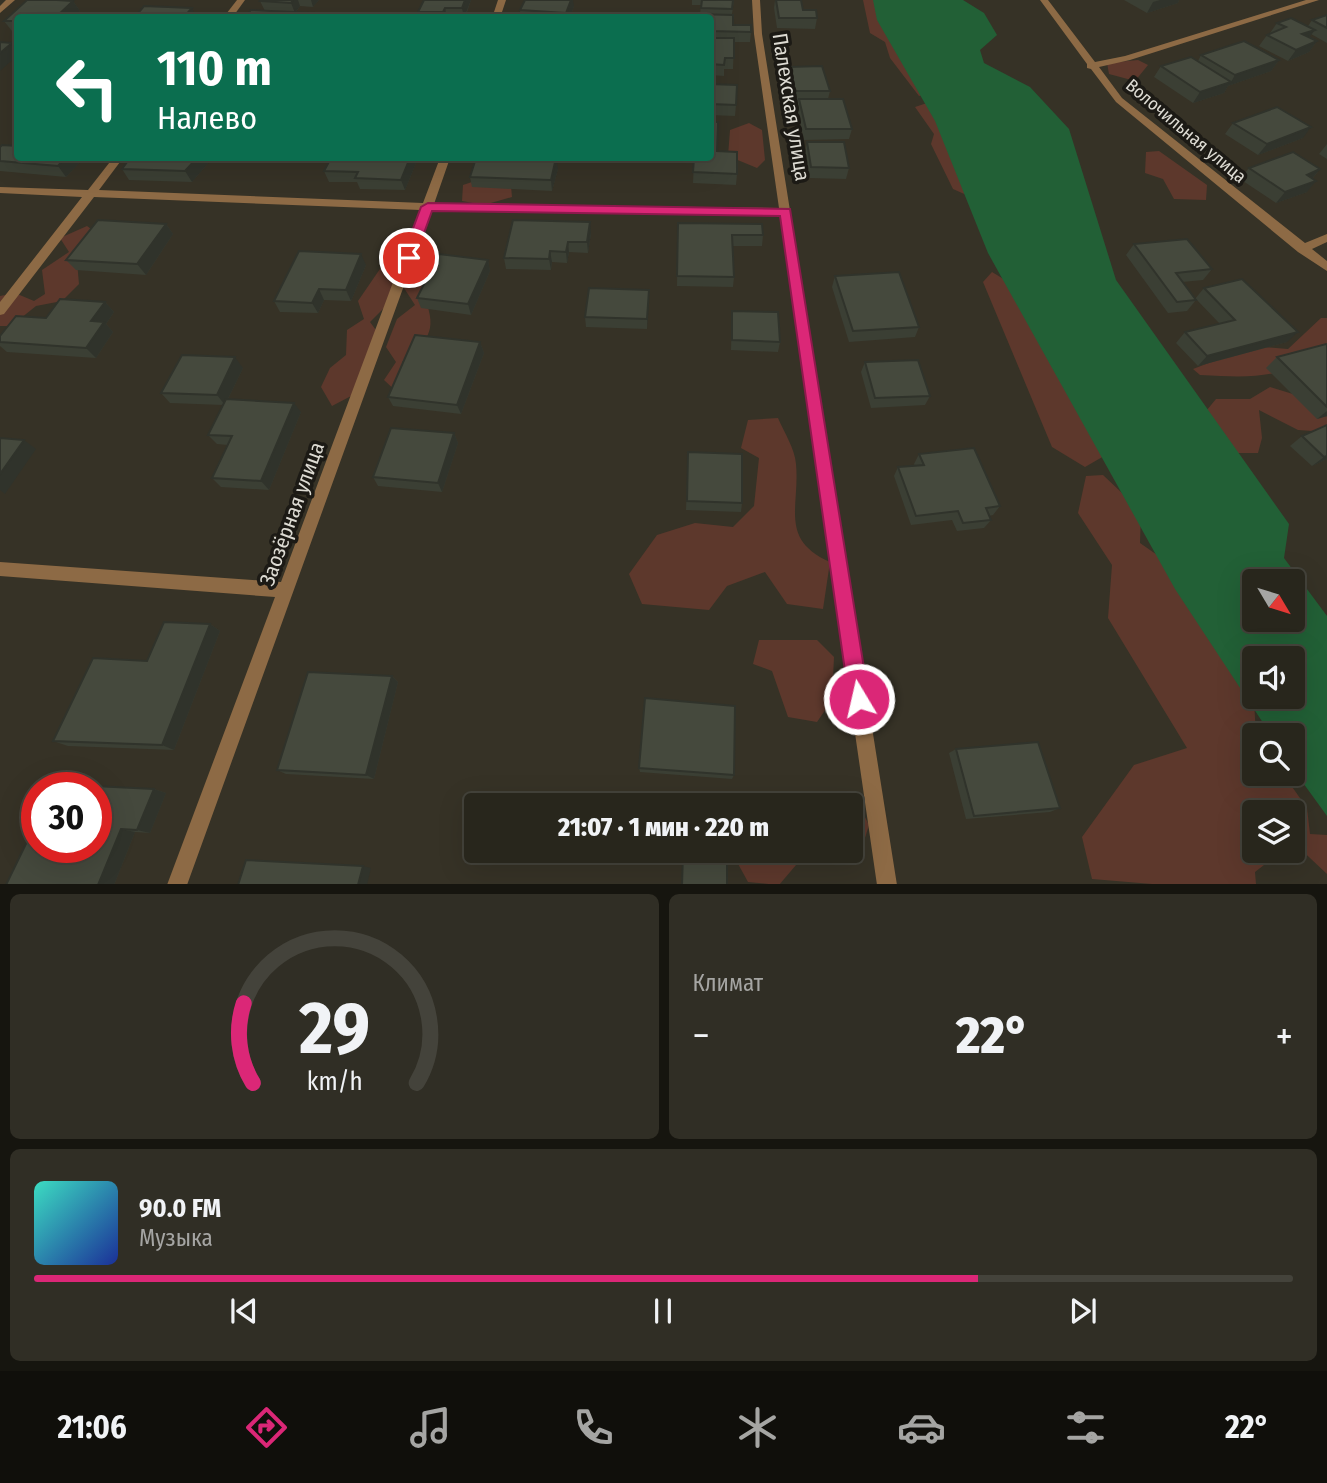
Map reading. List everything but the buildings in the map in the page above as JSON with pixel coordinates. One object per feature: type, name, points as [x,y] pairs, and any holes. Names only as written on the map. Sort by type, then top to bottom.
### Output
[{"type":"street","points":[[0,10],[11,0]]},
{"type":"street","points":[[230,14],[241,0]]},
{"type":"street","name":"Палехская улица","points":[[756,0],[758,34],[887,884]]},
{"type":"street","name":"Волочильная улица","points":[[1044,0],[1090,66],[1119,100],[1302,250],[1327,267]]},
{"type":"street","points":[[1090,66],[1127,58],[1315,0]]},
{"type":"street","points":[[0,311],[116,161]]},
{"type":"street","name":"Заозёрная улица","points":[[177,884],[444,161]]},
{"type":"street","points":[[0,190],[428,207],[786,212]]},
{"type":"street","points":[[1302,250],[1327,238]]},
{"type":"street","points":[[0,569],[286,590]]},
{"type":"shaded area","points":[[863,0],[878,0],[931,93],[919,96],[890,58],[885,42],[870,33]]},
{"type":"shaded area","points":[[873,0],[963,0],[984,13],[997,35],[980,50],[984,63],[1030,87],[1069,129],[1116,280],[1289,524],[1284,558],[1292,569],[1242,569],[1242,632],[1306,632],[1306,588],[1327,616],[1327,816],[1305,786],[1305,723],[1263,723],[1254,709],[1305,709],[1305,646],[1242,646],[1242,691],[1175,589],[988,253],[935,121],[877,20]]},
{"type":"shaded area","points":[[1138,60],[1148,65],[1135,81],[1109,74],[1107,63]]},
{"type":"shaded area","points":[[930,102],[980,201],[953,189],[931,144],[934,134],[915,107]]},
{"type":"shaded area","points":[[749,123],[762,130],[765,160],[757,168],[728,156],[730,130]]},
{"type":"shaded area","points":[[1159,151],[1207,185],[1206,200],[1174,199],[1163,179],[1145,173],[1146,152]]},
{"type":"shaded area","points":[[481,179],[511,186],[512,197],[484,205],[462,201],[463,185]]},
{"type":"shaded area","points":[[87,226],[99,235],[76,250],[79,284],[62,301],[36,306],[11,326],[0,326],[0,296],[15,293],[34,301],[45,294],[42,270],[69,252],[60,238]]},
{"type":"shaded area","points":[[398,233],[408,244],[392,268],[398,278],[386,306],[370,322],[381,337],[353,395],[332,406],[321,387],[330,368],[346,355],[347,330],[364,319],[358,301],[382,266],[385,243]]},
{"type":"shaded area","points":[[436,254],[448,264],[425,299],[430,320],[428,335],[402,362],[420,375],[399,394],[384,380],[396,362],[386,347],[397,319],[415,305],[404,288],[417,260]]},
{"type":"shaded area","points":[[992,272],[1015,286],[1111,452],[1085,467],[1052,447],[983,282]]},
{"type":"shaded area","points":[[1321,318],[1327,318],[1327,355],[1309,363],[1251,376],[1200,375],[1193,369],[1253,346],[1288,349]]},
{"type":"shaded area","points":[[1270,387],[1319,402],[1327,417],[1327,432],[1298,430],[1259,410],[1262,438],[1258,453],[1230,453],[1202,416],[1216,399],[1250,399]]},
{"type":"shaded area","points":[[778,418],[795,458],[795,520],[798,532],[814,553],[830,562],[823,609],[787,604],[765,572],[727,586],[709,610],[642,604],[629,574],[657,535],[695,523],[733,527],[754,506],[759,458],[741,448],[748,420]]},
{"type":"shaded area","points":[[1103,475],[1141,511],[1140,543],[1180,571],[1242,667],[1242,709],[1254,709],[1255,723],[1242,723],[1242,786],[1291,786],[1301,800],[1242,800],[1242,863],[1267,863],[1255,872],[1256,884],[1152,884],[1092,879],[1082,837],[1134,765],[1187,748],[1108,618],[1112,565],[1078,513],[1086,476]]},
{"type":"shaded area","points":[[759,640],[817,640],[834,657],[832,700],[817,722],[788,717],[772,671],[753,664]]},
{"type":"shaded area","points":[[1305,805],[1310,834],[1327,835],[1327,874],[1305,853]]},
{"type":"shaded area","points":[[863,813],[869,825],[863,844]]},
{"type":"shaded area","points":[[738,863],[798,863],[780,884],[748,882]]},
{"type":"route","points":[[409,258],[428,207],[786,212],[859,699]]}]
